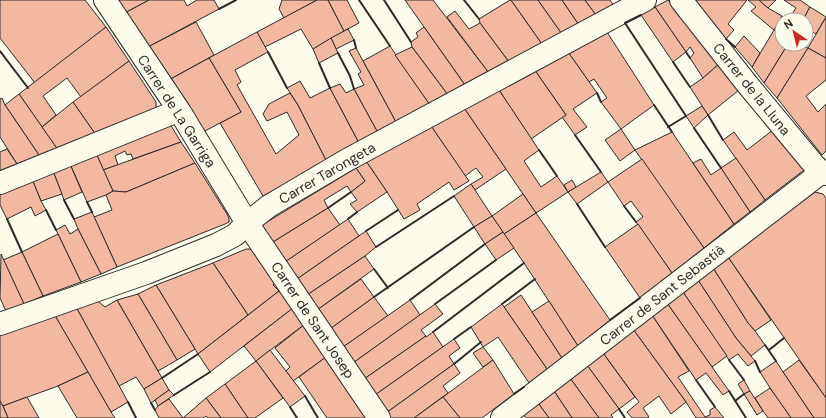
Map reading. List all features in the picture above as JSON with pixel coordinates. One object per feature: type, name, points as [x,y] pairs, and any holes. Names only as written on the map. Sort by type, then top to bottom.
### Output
[{"type":"street","name":"Carrer de La Garriga","points":[[105,0],[178,110],[247,223]]},
{"type":"street","name":"Carrer Tarongeta","points":[[0,324],[146,273],[216,245],[235,235],[247,223],[269,206],[347,160],[645,0]]},
{"type":"street","name":"Carrer de la Lluna","points":[[681,0],[747,84],[815,166],[824,173]]},
{"type":"street","points":[[0,183],[178,110]]},
{"type":"street","name":"Carrer de Sant Sebastià","points":[[502,418],[824,173]]},
{"type":"street","name":"Carrer de Sant Josep","points":[[247,223],[379,418]]},
{"type":"building","points":[[0,0],[85,0],[106,27],[35,83],[0,38]]},
{"type":"building","points":[[114,0],[149,0],[123,14]]},
{"type":"building","points":[[149,0],[184,0],[187,6],[197,0],[214,0],[219,9],[146,48],[123,14]]},
{"type":"building","points":[[282,0],[317,0],[284,18],[279,9]]},
{"type":"building","points":[[317,0],[328,0],[344,31],[313,49],[301,29],[265,47],[257,32]]},
{"type":"building","points":[[328,0],[347,0],[359,23],[344,31]]},
{"type":"building","points":[[405,0],[433,0],[489,73],[465,85]]},
{"type":"building","points":[[510,0],[542,44],[509,62],[480,23],[479,19]]},
{"type":"building","points":[[511,0],[538,0],[562,34],[542,44]]},
{"type":"building","points":[[538,0],[562,0],[579,25],[562,34]]},
{"type":"building","points":[[562,0],[585,0],[596,15],[579,25]]},
{"type":"building","points":[[585,0],[610,0],[614,6],[596,15]]},
{"type":"building","points":[[668,0],[719,64],[703,78],[690,58],[694,53],[690,47],[686,52],[655,7]]},
{"type":"building","points":[[695,0],[747,0],[728,24],[734,30],[726,39]]},
{"type":"building","points":[[748,0],[759,0],[775,12],[774,30],[751,11],[756,7]]},
{"type":"building","points":[[759,0],[776,0],[768,8]]},
{"type":"building","points":[[784,0],[800,0],[810,7],[807,12],[793,12],[796,8]]},
{"type":"building","points":[[655,7],[686,52],[673,62],[641,15]]},
{"type":"building","points":[[810,7],[826,17],[816,34],[814,33],[814,12],[807,12]]},
{"type":"building","points":[[455,11],[469,29],[480,23],[509,62],[489,73],[447,17]]},
{"type":"building","points":[[826,17],[826,58],[814,51],[814,38]]},
{"type":"building","points":[[196,22],[214,55],[167,81],[146,48]]},
{"type":"building","points":[[106,27],[129,61],[81,97],[67,78],[43,96],[56,115],[42,127],[19,94]]},
{"type":"building","points":[[424,27],[465,85],[448,95],[412,47],[411,42],[418,37],[416,33]]},
{"type":"building","points":[[348,29],[354,40],[336,49],[331,38]]},
{"type":"building","points":[[774,30],[774,52],[783,52],[764,83],[752,67]]},
{"type":"building","points":[[257,32],[268,52],[235,70],[241,82],[237,85],[276,154],[299,135],[287,112],[267,121],[263,114],[269,104],[290,93],[298,105],[327,162],[263,196],[220,123],[241,112],[209,58]]},
{"type":"building","points":[[607,32],[654,105],[621,129],[601,102],[607,98],[594,79],[589,82],[568,52]]},
{"type":"building","points":[[744,36],[760,53],[752,67],[735,47]]},
{"type":"building","points":[[331,38],[338,53],[319,63],[313,49]]},
{"type":"building","points":[[390,46],[430,105],[397,124],[363,61]]},
{"type":"building","points":[[412,47],[448,95],[430,105],[395,55]]},
{"type":"building","points":[[356,48],[397,124],[378,133],[354,89],[364,85],[358,74],[361,72],[349,51]]},
{"type":"building","points":[[814,51],[826,58],[826,80],[806,96],[818,112],[826,104],[826,151],[822,155],[777,98],[806,52]]},
{"type":"building","points":[[568,52],[597,93],[573,109],[587,127],[575,135],[562,117],[566,115],[534,69]]},
{"type":"building","points":[[783,52],[806,52],[777,98],[764,83]]},
{"type":"building","points":[[209,58],[241,112],[201,133],[167,81]]},
{"type":"building","points":[[129,61],[156,102],[156,111],[96,135],[73,102]]},
{"type":"building","points":[[719,64],[739,90],[708,115],[690,87]]},
{"type":"building","points":[[534,69],[566,115],[531,139],[499,90]]},
{"type":"building","points":[[300,81],[310,98],[330,88],[359,143],[327,162],[298,105],[287,88]]},
{"type":"building","points":[[340,84],[346,93],[354,89],[378,133],[359,143],[330,88]]},
{"type":"building","points":[[499,90],[539,150],[524,161],[541,187],[557,176],[568,192],[536,213],[464,108]]},
{"type":"building","points":[[19,94],[59,151],[41,158],[5,105]]},
{"type":"building","points":[[2,98],[5,105],[41,158],[19,167],[0,137],[0,99]]},
{"type":"building","points":[[73,102],[96,135],[59,151],[42,127]]},
{"type":"building","points":[[702,106],[708,115],[694,128],[686,116]]},
{"type":"building","points":[[464,108],[506,169],[475,190],[471,184],[483,177],[476,168],[465,176],[431,126]]},
{"type":"building","points":[[170,124],[181,142],[133,159],[131,154],[127,155],[125,151],[115,156],[118,165],[103,170],[96,153]]},
{"type":"building","points":[[431,126],[469,181],[454,190],[449,182],[417,204],[420,210],[404,219],[366,161]]},
{"type":"building","points":[[621,129],[635,150],[620,161],[605,140]]},
{"type":"building","points":[[773,130],[804,170],[765,200],[723,140],[734,132],[747,150]]},
{"type":"building","points":[[672,132],[734,224],[704,248],[635,150]]},
{"type":"building","points":[[181,142],[195,163],[126,192],[113,191],[103,170]]},
{"type":"building","points":[[7,149],[19,167],[0,175],[0,152]]},
{"type":"building","points":[[96,153],[113,191],[87,202],[70,164]]},
{"type":"building","points":[[736,158],[765,200],[750,212],[721,168]]},
{"type":"building","points":[[642,159],[704,248],[672,273],[636,222],[643,217],[631,201],[624,206],[608,182]]},
{"type":"building","points":[[701,159],[711,175],[721,168],[750,212],[734,224],[693,163]]},
{"type":"building","points":[[366,161],[387,192],[357,212],[350,204],[357,200],[351,192],[365,181],[356,168]]},
{"type":"building","points":[[195,163],[227,214],[229,222],[117,267],[94,217],[112,210],[106,195],[113,191],[126,192]]},
{"type":"building","points":[[70,164],[82,192],[64,200],[53,171]]},
{"type":"building","points":[[356,168],[365,181],[351,192],[347,186],[324,200],[328,208],[273,242],[262,225]]},
{"type":"building","points":[[53,171],[62,194],[41,201],[32,179]]},
{"type":"building","points":[[601,172],[608,182],[577,204],[568,192]]},
{"type":"building","points":[[32,179],[46,210],[35,216],[31,207],[7,219],[0,205],[0,192]]},
{"type":"building","points":[[572,180],[576,187],[568,192],[564,185]]},
{"type":"building","points":[[471,184],[492,216],[474,227],[454,196]]},
{"type":"building","points":[[815,192],[823,194],[826,198],[826,398],[728,257]]},
{"type":"building","points":[[523,194],[536,213],[504,234],[492,216]]},
{"type":"building","points":[[328,208],[340,225],[285,262],[273,242]]},
{"type":"building","points":[[92,212],[117,267],[101,274],[74,219]]},
{"type":"building","points":[[536,213],[610,320],[578,346],[504,234]]},
{"type":"building","points":[[492,216],[503,232],[485,244],[474,227]]},
{"type":"building","points":[[348,219],[359,236],[297,279],[285,262]]},
{"type":"building","points":[[638,224],[672,273],[640,298],[605,247]]},
{"type":"building","points":[[65,225],[70,234],[78,229],[101,274],[81,282],[56,230]]},
{"type":"building","points":[[366,231],[376,247],[307,295],[297,279]]},
{"type":"building","points":[[503,232],[514,248],[496,260],[485,244]]},
{"type":"building","points":[[58,234],[81,282],[43,296],[22,252]]},
{"type":"building","points":[[246,249],[250,249],[261,257],[277,281],[273,285],[279,291],[248,315],[213,263]]},
{"type":"building","points":[[22,252],[43,296],[24,304],[3,260]]},
{"type":"building","points":[[1,254],[24,304],[6,311],[0,298]]},
{"type":"building","points":[[365,256],[374,269],[317,310],[307,295]]},
{"type":"building","points":[[728,257],[771,320],[755,331],[748,323],[713,268]]},
{"type":"building","points":[[213,263],[248,315],[198,354],[156,285]]},
{"type":"building","points":[[713,268],[748,323],[765,345],[751,356],[736,338],[698,280]]},
{"type":"building","points":[[361,279],[374,297],[330,329],[317,310]]},
{"type":"building","points":[[698,280],[736,338],[755,361],[748,366],[738,354],[729,360],[683,292]]},
{"type":"building","points":[[156,285],[195,349],[177,360],[138,294]]},
{"type":"building","points":[[279,291],[293,308],[210,372],[198,354]]},
{"type":"building","points":[[683,292],[727,356],[712,367],[667,303]]},
{"type":"building","points":[[138,294],[177,360],[158,371],[117,300]]},
{"type":"building","points":[[521,295],[562,358],[547,369],[504,307]]},
{"type":"building","points":[[374,297],[388,316],[343,347],[330,329]]},
{"type":"building","points":[[94,298],[105,307],[117,300],[162,378],[144,389],[136,377],[119,386],[75,305]]},
{"type":"building","points":[[410,300],[420,315],[353,363],[343,347]]},
{"type":"building","points":[[549,301],[578,346],[562,358],[532,312]]},
{"type":"building","points":[[667,303],[729,391],[723,395],[706,373],[696,380],[652,315]]},
{"type":"building","points":[[435,304],[443,314],[421,330],[426,336],[364,379],[353,363]]},
{"type":"building","points":[[502,304],[547,369],[529,383],[498,337],[483,347],[471,327]]},
{"type":"building","points":[[75,305],[128,402],[111,412],[54,314]]},
{"type":"building","points":[[293,308],[305,324],[256,361],[244,346]]},
{"type":"building","points":[[54,314],[88,372],[58,386],[3,406],[0,401],[0,335]]},
{"type":"building","points":[[652,315],[689,371],[678,377],[705,417],[710,415],[710,410],[715,407],[724,418],[696,418],[633,329]]},
{"type":"building","points":[[305,324],[326,357],[293,381],[286,371],[290,367],[275,348]]},
{"type":"building","points":[[633,329],[686,402],[671,414],[659,396],[643,408],[649,417],[647,418],[632,418],[627,412],[639,402],[603,353]]},
{"type":"building","points":[[433,332],[443,347],[375,395],[364,379]]},
{"type":"building","points":[[454,339],[460,348],[449,356],[454,364],[386,413],[375,395]]},
{"type":"building","points":[[483,347],[493,360],[483,367],[473,353]]},
{"type":"building","points":[[270,350],[305,396],[290,407],[256,361]]},
{"type":"building","points":[[603,353],[635,397],[619,409],[587,365]]},
{"type":"building","points":[[326,357],[368,418],[327,418],[299,377]]},
{"type":"building","points":[[493,360],[514,394],[482,418],[460,418],[443,397]]},
{"type":"building","points":[[799,360],[826,398],[826,418],[814,418],[783,372]]},
{"type":"building","points":[[256,361],[283,398],[255,418],[248,418],[225,384]]},
{"type":"building","points":[[776,361],[814,418],[791,418],[770,388],[760,372]]},
{"type":"building","points":[[454,364],[460,373],[443,386],[448,393],[414,418],[390,418],[386,413]]},
{"type":"building","points":[[587,365],[619,409],[611,415],[613,418],[599,418],[570,378]]},
{"type":"building","points":[[88,372],[115,418],[77,418],[58,386]]},
{"type":"building","points":[[162,378],[169,390],[151,403],[144,389]]},
{"type":"building","points":[[570,378],[599,418],[572,418],[554,391]]},
{"type":"building","points":[[744,380],[750,391],[744,394],[738,384]]},
{"type":"building","points":[[225,384],[248,418],[221,418],[206,398]]},
{"type":"building","points":[[770,388],[791,418],[768,418],[763,411],[755,398]]},
{"type":"building","points":[[169,390],[174,395],[158,406],[155,400]]},
{"type":"building","points":[[554,391],[572,418],[549,418],[538,403]]},
{"type":"building","points":[[750,391],[763,411],[757,415],[744,394]]},
{"type":"building","points":[[27,397],[39,418],[8,418],[3,406]]},
{"type":"building","points":[[443,397],[460,418],[414,418]]},
{"type":"building","points":[[206,398],[221,418],[208,418],[206,416],[203,418],[183,418]]},
{"type":"building","points":[[169,399],[183,418],[159,418],[155,410],[158,406]]},
{"type":"building","points":[[0,401],[3,406],[8,418],[0,418]]},
{"type":"building","points":[[538,403],[549,418],[526,418],[523,414]]},
{"type":"wall","points":[[219,9],[236,0]]},
{"type":"wall","points":[[359,0],[390,46]]},
{"type":"wall","points":[[384,0],[411,42]]},
{"type":"wall","points":[[464,0],[479,19]]},
{"type":"wall","points":[[625,23],[641,15]]},
{"type":"wall","points":[[625,23],[686,116],[668,127]]},
{"type":"wall","points":[[726,39],[735,47]]},
{"type":"wall","points":[[354,40],[356,48]]},
{"type":"wall","points":[[0,51],[28,88]]},
{"type":"wall","points":[[268,52],[287,88]]},
{"type":"wall","points":[[686,52],[690,58]]},
{"type":"wall","points":[[338,53],[350,76],[354,89]]},
{"type":"wall","points":[[673,62],[690,87]]},
{"type":"wall","points":[[319,63],[330,88]]},
{"type":"wall","points":[[597,93],[601,102]]},
{"type":"wall","points":[[654,105],[672,132]]},
{"type":"wall","points":[[708,115],[723,140]]},
{"type":"wall","points":[[694,128],[721,168]]},
{"type":"wall","points":[[575,135],[601,172]]},
{"type":"wall","points":[[539,150],[557,176]]},
{"type":"wall","points":[[328,208],[351,192]]},
{"type":"wall","points":[[376,247],[454,196]]},
{"type":"wall","points":[[64,200],[74,219]]},
{"type":"wall","points":[[87,202],[92,212]]},
{"type":"wall","points":[[577,204],[605,247]]},
{"type":"wall","points":[[624,206],[636,222]]},
{"type":"wall","points":[[46,210],[56,230]]},
{"type":"wall","points":[[366,231],[398,210]]},
{"type":"wall","points":[[348,219],[357,212]]},
{"type":"wall","points":[[7,219],[22,252]]},
{"type":"wall","points":[[374,297],[474,227]]},
{"type":"wall","points":[[410,300],[485,244]]},
{"type":"wall","points":[[435,304],[496,260]]},
{"type":"wall","points":[[433,332],[524,263]]},
{"type":"wall","points":[[374,269],[388,288]]},
{"type":"wall","points":[[502,304],[535,279]]},
{"type":"wall","points":[[610,320],[640,298]]},
{"type":"wall","points":[[454,339],[471,327]]},
{"type":"wall","points":[[769,350],[784,338]]},
{"type":"wall","points":[[454,364],[481,342]]},
{"type":"wall","points":[[765,345],[776,361]]},
{"type":"wall","points":[[162,378],[198,354]]},
{"type":"wall","points":[[729,360],[744,380]]},
{"type":"wall","points":[[755,361],[760,372]]},
{"type":"wall","points":[[174,395],[210,372]]},
{"type":"wall","points":[[696,380],[715,407]]},
{"type":"wall","points":[[514,394],[524,387]]},
{"type":"wall","points":[[729,391],[746,418]]},
{"type":"wall","points":[[735,401],[744,394]]},
{"type":"wall","points":[[305,396],[318,418]]},
{"type":"wall","points":[[128,402],[136,418]]},
{"type":"wall","points":[[151,403],[155,410]]},
{"type":"wall","points":[[290,407],[297,418]]},
{"type":"wall","points":[[619,409],[625,418]]}]
